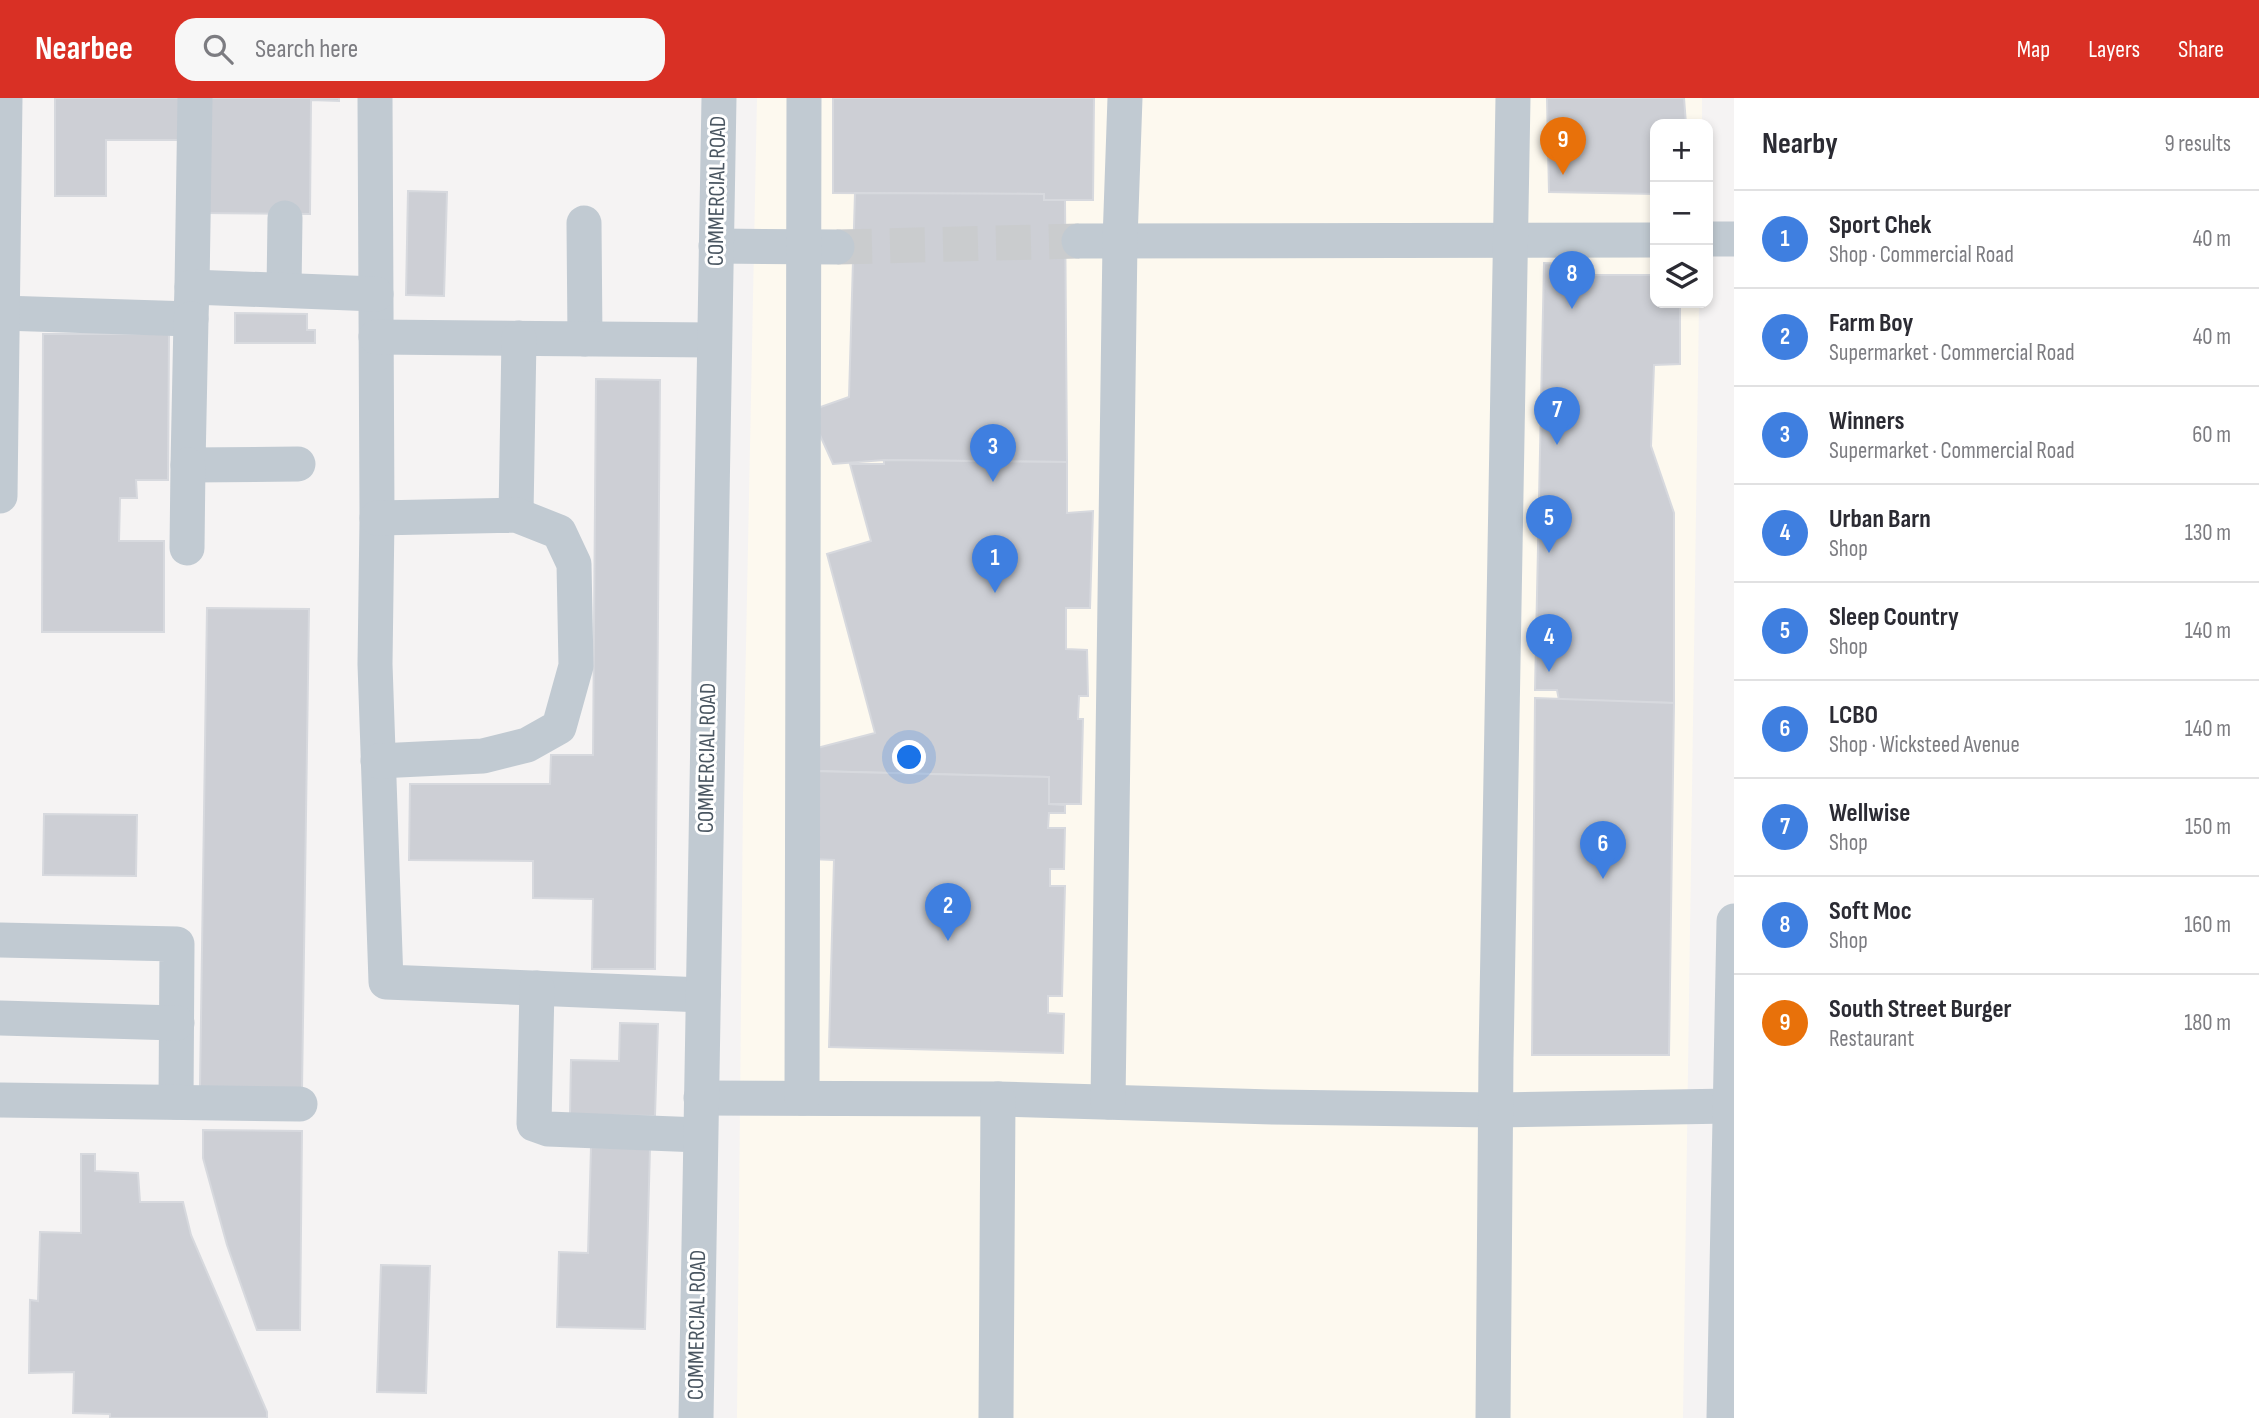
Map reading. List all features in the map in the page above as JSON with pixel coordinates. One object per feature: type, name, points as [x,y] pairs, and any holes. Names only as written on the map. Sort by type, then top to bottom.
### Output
[{"type":"street","points":[[0,496],[5,98]]},
{"type":"street","points":[[187,548],[195,98]]},
{"type":"street","points":[[375,98],[375,664],[386,982],[703,995]]},
{"type":"street","name":"COMMERCIAL ROAD","points":[[696,1418],[719,98]]},
{"type":"street","points":[[802,1098],[820,247],[804,98]]},
{"type":"street","points":[[1108,1102],[1120,241],[1125,98]]},
{"type":"street","points":[[1493,1418],[1513,98]]},
{"type":"street","points":[[284,290],[285,218]]},
{"type":"street","points":[[584,223],[585,339]]},
{"type":"street","points":[[1713,239],[1734,239]]},
{"type":"street","points":[[1079,241],[1650,240]]},
{"type":"street","points":[[716,246],[820,247]]},
{"type":"street","points":[[2,313],[192,303],[284,290],[376,294]]},
{"type":"street","points":[[376,337],[714,340]]},
{"type":"street","points":[[516,515],[519,338]]},
{"type":"street","points":[[188,465],[298,464]]},
{"type":"street","points":[[377,518],[516,515],[559,532],[574,564],[576,666],[559,727],[527,746],[484,756],[378,761]]},
{"type":"street","points":[[1724,1418],[1734,921]]},
{"type":"street","points":[[0,940],[177,944],[176,1102]]},
{"type":"street","points":[[537,988],[534,1124],[548,1129],[700,1135]]},
{"type":"street","points":[[0,1018],[177,1023]]},
{"type":"street","points":[[701,1098],[998,1099],[1496,1110],[1731,1106]]},
{"type":"street","points":[[996,1418],[998,1099]]},
{"type":"street","points":[[0,1100],[300,1104]]},
{"type":"shaded area","points":[[757,98],[1702,98],[1702,119],[1650,119],[1650,308],[1699,308],[1683,1418],[737,1418],[743,796]]},
{"type":"building","points":[[55,98],[182,98],[182,140],[106,140],[106,196],[55,196]]},
{"type":"building","points":[[206,98],[339,98],[339,101],[311,100],[310,214],[204,213]]},
{"type":"building","points":[[833,98],[1094,98],[1093,200],[1044,200],[1044,194],[833,193]]},
{"type":"building","points":[[1547,98],[1684,98],[1686,119],[1650,119],[1650,194],[1549,192]]},
{"type":"building","points":[[408,191],[447,192],[444,296],[406,295]]},
{"type":"building","points":[[855,193],[1044,194],[1044,200],[1065,200],[1067,462],[884,460],[833,464],[809,411],[849,397]]},
{"type":"building","points":[[1544,263],[1586,265],[1586,275],[1650,275],[1650,308],[1680,308],[1680,364],[1654,365],[1651,446],[1674,513],[1674,703],[1559,700],[1557,690],[1535,690]]},
{"type":"building","points":[[235,313],[307,314],[307,330],[315,330],[315,343],[235,343]]},
{"type":"building","points":[[43,334],[169,334],[168,480],[136,480],[137,498],[120,498],[119,541],[164,541],[164,632],[42,632]]},
{"type":"building","points":[[596,379],[660,380],[655,969],[592,969],[593,899],[533,898],[533,861],[409,860],[410,784],[550,784],[551,755],[593,755]]},
{"type":"building","points":[[884,460],[1067,462],[1067,513],[1093,511],[1090,608],[1066,608],[1066,649],[1087,650],[1088,696],[1079,696],[1078,719],[1083,719],[1081,804],[1049,804],[1049,777],[813,771],[813,749],[875,733],[827,554],[871,541],[850,464],[884,464]]},
{"type":"building","points":[[207,608],[309,609],[302,1089],[200,1087]]},
{"type":"building","points":[[1535,698],[1674,703],[1669,1055],[1532,1055]]},
{"type":"building","points":[[813,771],[1049,777],[1049,804],[1065,805],[1065,813],[1049,813],[1048,828],[1065,828],[1064,869],[1050,869],[1050,886],[1065,886],[1062,996],[1048,996],[1048,1013],[1064,1014],[1063,1053],[829,1047],[834,860],[811,859]]},
{"type":"building","points":[[44,814],[137,815],[136,876],[43,875]]},
{"type":"building","points":[[620,1023],[658,1024],[655,1116],[570,1115],[571,1060],[619,1061]]},
{"type":"building","points":[[203,1130],[302,1131],[300,1330],[257,1330],[227,1245],[203,1158]]},
{"type":"building","points":[[591,1147],[650,1148],[645,1329],[557,1327],[559,1252],[588,1253]]},
{"type":"building","points":[[81,1154],[95,1154],[95,1171],[138,1173],[140,1202],[183,1202],[191,1235],[267,1412],[267,1418],[110,1418],[110,1414],[73,1413],[74,1372],[29,1373],[30,1300],[38,1301],[40,1232],[81,1233]]},
{"type":"building","points":[[381,1265],[430,1266],[426,1393],[377,1392]]},
{"type":"tunnel","points":[[837,247],[1079,241]]},
{"type":"place","name":"South Street Burger","points":[[1563,175]]},
{"type":"place","name":"Soft Moc","points":[[1572,309]]},
{"type":"place","name":"Wellwise","points":[[1557,445]]},
{"type":"place","name":"Winners","points":[[993,482]]},
{"type":"place","name":"Sleep Country","points":[[1549,553]]},
{"type":"place","name":"Sport Chek","points":[[995,593]]},
{"type":"place","name":"Urban Barn","points":[[1549,672]]},
{"type":"place","name":"LCBO","points":[[1603,879]]},
{"type":"place","name":"Farm Boy","points":[[948,941]]}]
